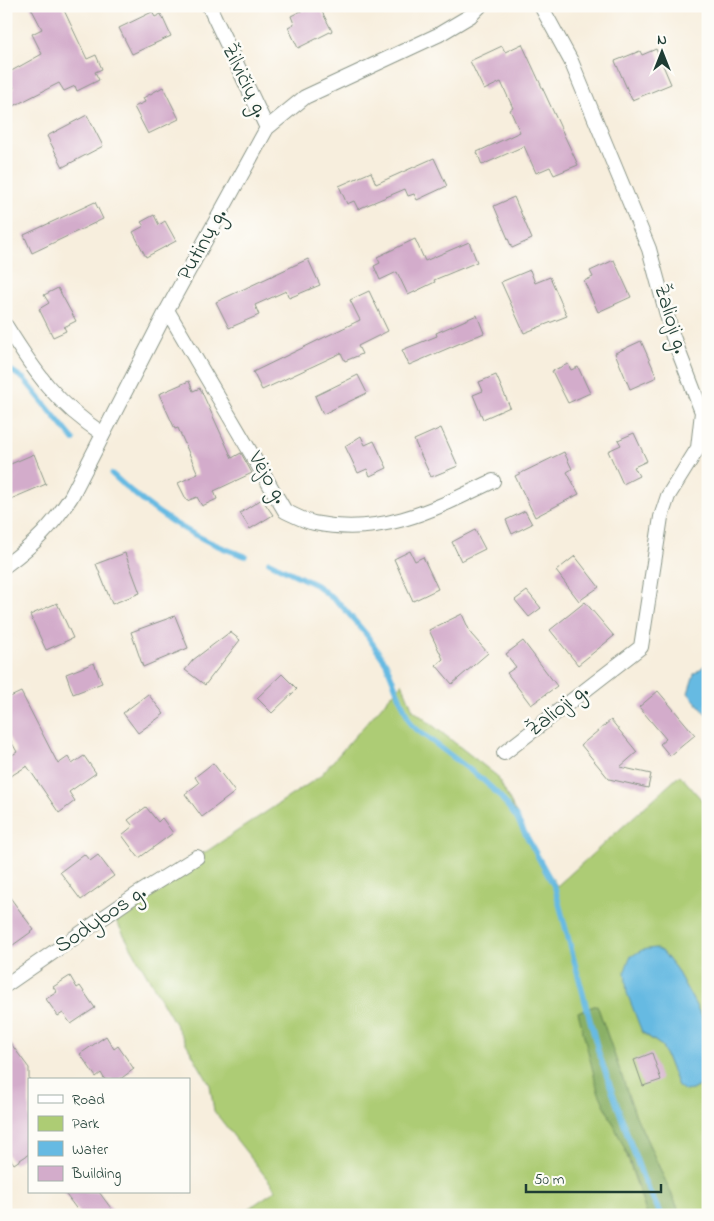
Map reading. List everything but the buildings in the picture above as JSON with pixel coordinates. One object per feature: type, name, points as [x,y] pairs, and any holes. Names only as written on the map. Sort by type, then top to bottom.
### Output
[{"type":"street","name":"Žilvičių g.","points":[[209,6],[267,128]]},
{"type":"street","name":"Putinų g.","points":[[6,565],[32,546],[53,524],[104,434],[167,310],[267,128],[305,97],[438,35],[470,16],[480,6]]},
{"type":"street","name":"Žalioji g.","points":[[504,753],[641,647],[661,517],[668,496],[698,448],[702,429],[702,412],[673,337],[648,249],[571,61],[541,6]]},
{"type":"street","name":"Vėjo g.","points":[[167,310],[285,511],[312,523],[355,526],[386,525],[416,517],[493,481]]},
{"type":"street","points":[[6,326],[48,389],[77,417],[104,434]]},
{"type":"street","name":"Sodybos g.","points":[[6,984],[196,857]]},
{"type":"green space","points":[[402,683],[413,710],[497,776],[537,854],[557,886],[680,775],[708,807],[708,1028],[676,969],[663,952],[641,1032],[662,1046],[678,1086],[692,1090],[708,1081],[708,1215],[681,1215],[635,1114],[597,1005],[578,1012],[647,1215],[239,1215],[276,1190],[214,1111],[210,1085],[112,914],[319,777]]},
{"type":"green space","points":[[597,1005],[635,1114],[681,1215],[647,1215],[628,1156],[598,1091],[578,1012]]},
{"type":"water","points":[[705,665],[708,665],[708,716],[688,693],[694,674]]},
{"type":"water","points":[[655,948],[663,952],[676,969],[708,1028],[708,1081],[692,1090],[685,1091],[678,1086],[662,1046],[642,1032],[627,993],[625,971],[630,957],[642,950]]},
{"type":"waterway","points":[[6,367],[24,379],[74,440]]},
{"type":"waterway","points":[[112,474],[142,500],[174,523],[208,541],[245,556]]},
{"type":"waterway","points":[[269,562],[316,585],[341,605],[366,634],[386,663],[411,725],[483,780],[499,795],[516,817],[555,888],[599,1054],[643,1178],[661,1215]]}]
